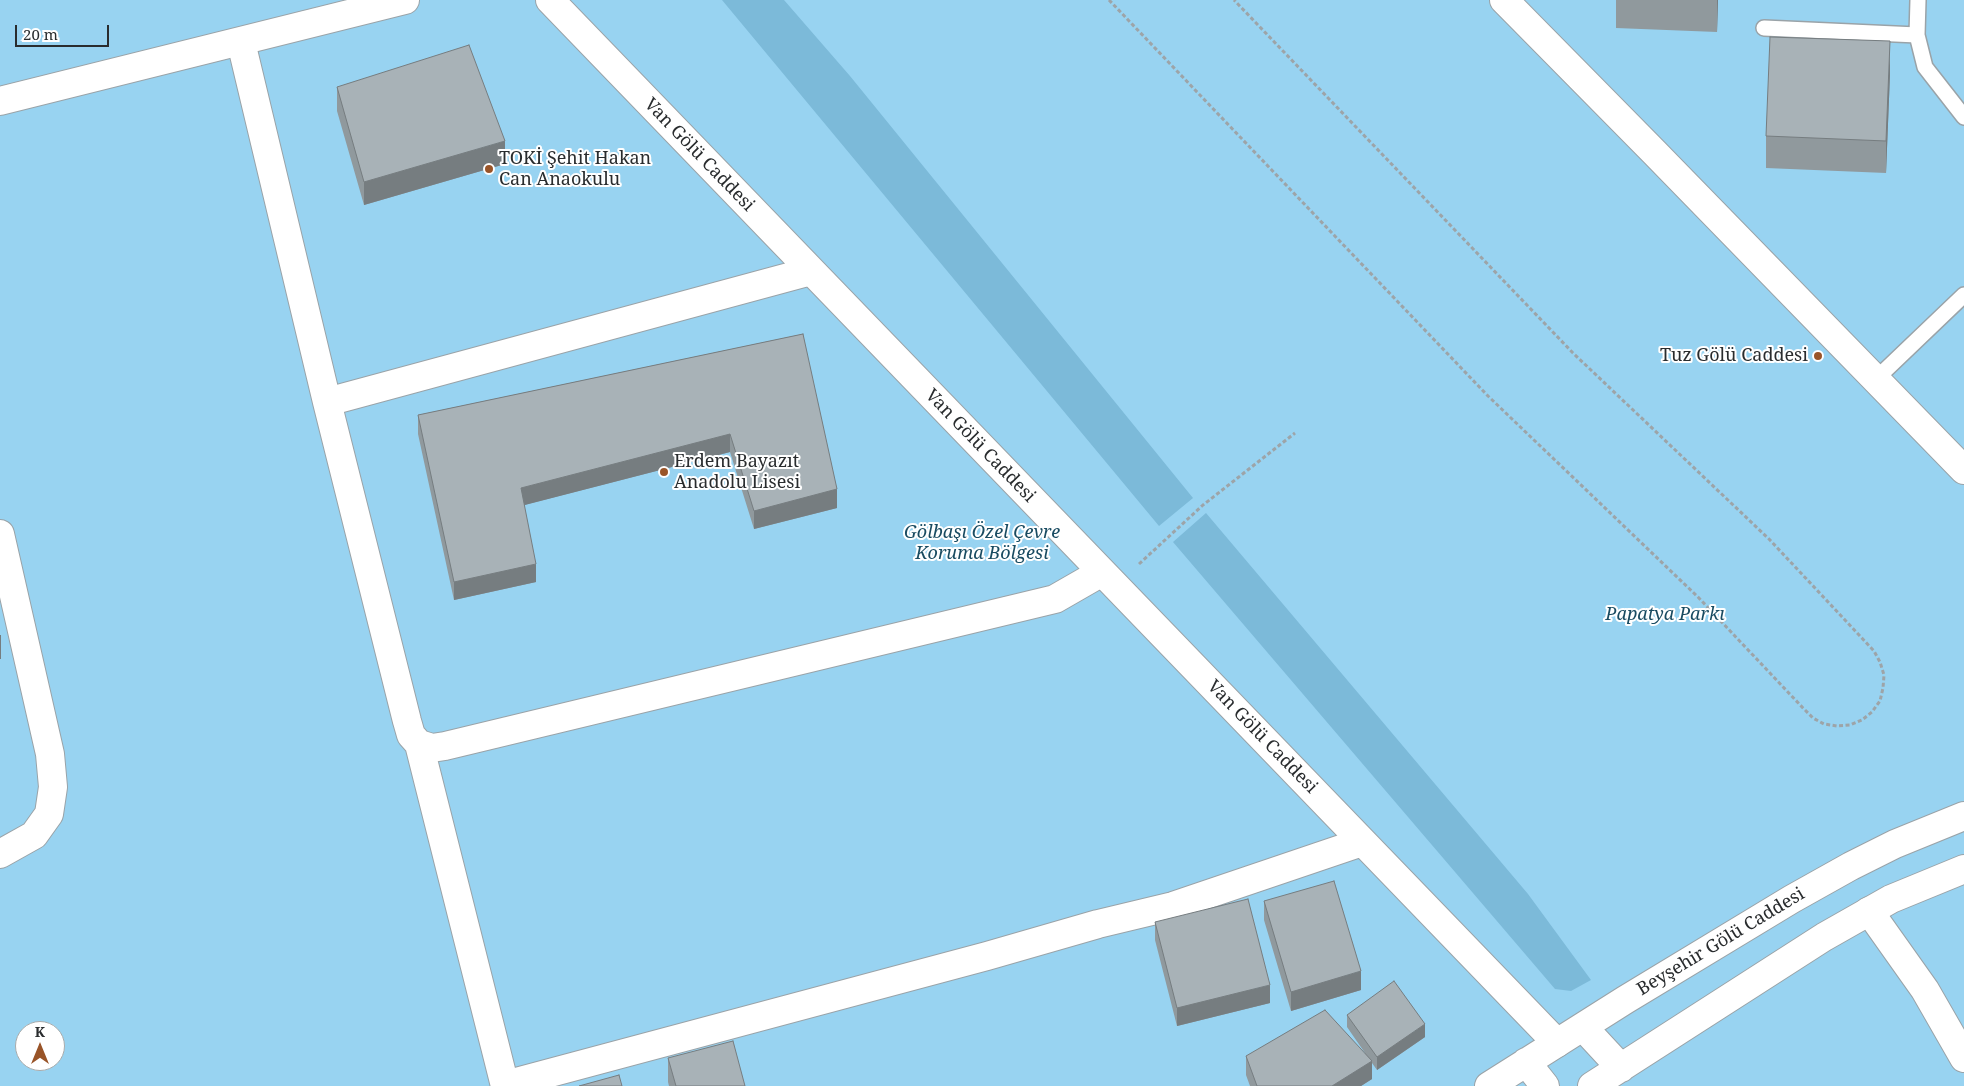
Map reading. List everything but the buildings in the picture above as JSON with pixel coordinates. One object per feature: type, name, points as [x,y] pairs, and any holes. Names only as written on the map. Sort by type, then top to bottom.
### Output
[{"type":"street","points":[[0,101],[405,0]]},
{"type":"street","name":"Van Gölü Caddesi","points":[[550,0],[1557,1043]]},
{"type":"street","points":[[1504,0],[1964,470]]},
{"type":"street","points":[[241,42],[327,402],[407,721],[412,735],[419,744],[505,1085],[1098,924],[1174,906],[1362,842]]},
{"type":"street","points":[[327,402],[811,271]]},
{"type":"street","points":[[0,534],[50,754],[53,787],[48,814],[34,835],[0,854]]},
{"type":"street","points":[[419,744],[432,748],[445,746],[1055,599],[1102,572]]},
{"type":"street","name":"Beyşehir Gölü Caddesi","points":[[1488,1086],[1831,877],[1895,844],[1964,816]]},
{"type":"street","points":[[1592,1086],[1824,937],[1891,898],[1964,869]]},
{"type":"street","points":[[1869,911],[1925,990],[1964,1058]]},
{"type":"street","points":[[1583,1027],[1621,1068]]},
{"type":"street","points":[[1526,1062],[1545,1086]]},
{"type":"lane","points":[[1918,0],[1917,36],[1925,67],[1964,117]]},
{"type":"lane","points":[[1764,28],[1917,36]]},
{"type":"lane","points":[[1875,380],[1964,295]]},
{"type":"path","points":[[1109,0],[1488,396],[1698,597],[1813,718],[1824,724],[1850,725],[1862,720],[1872,712],[1880,701],[1884,675],[1874,651],[1769,539],[1573,352],[1234,0]]},
{"type":"path","points":[[1139,564],[1203,505],[1295,433]]},
{"type":"green space","name":"Gölbaşı Özel Çevre Koruma Bölgesi","points":[[0,0],[1964,0],[1964,1086],[0,1086]]},
{"type":"shaded area","points":[[722,0],[784,0],[850,76],[1193,498],[1159,526]]},
{"type":"shaded area","points":[[1206,513],[1528,894],[1591,980],[1571,991],[1555,989],[1173,542]]},
{"type":"place","name":"TOKİ Şehit Hakan Can Anaokulu","points":[[489,169]]},
{"type":"place","name":"Tuz Gölü Caddesi","points":[[1818,356]]},
{"type":"place","name":"Erdem Bayazıt Anadolu Lisesi","points":[[664,472]]},
{"type":"park label","name":"Papatya Parkı","points":[[1665,615]]}]
